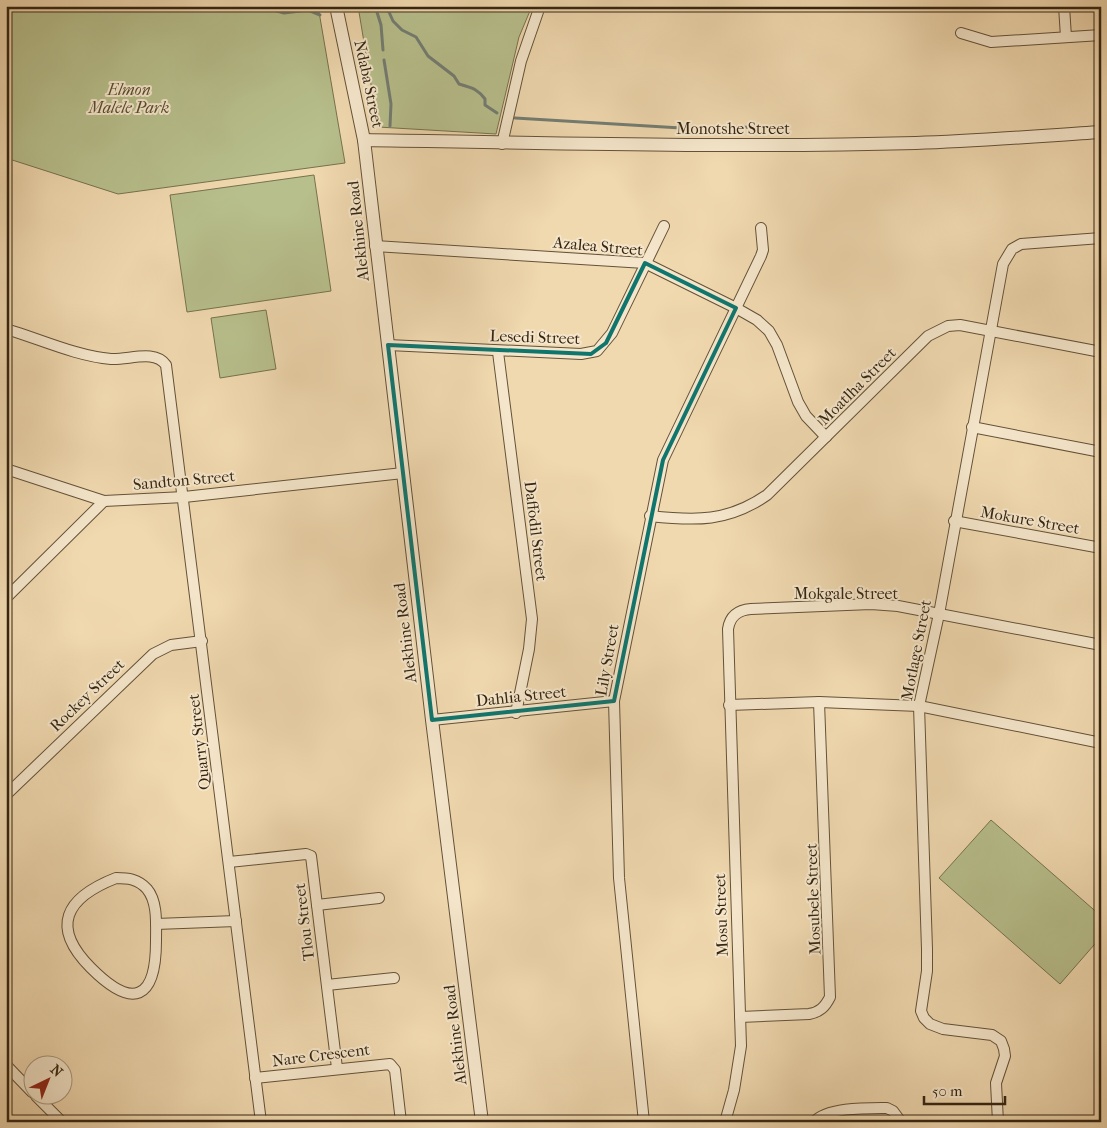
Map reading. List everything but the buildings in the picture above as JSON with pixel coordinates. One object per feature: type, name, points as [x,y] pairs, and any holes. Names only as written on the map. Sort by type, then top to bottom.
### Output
[{"type":"street","name":"Ndaba Street","points":[[336,6],[364,140]]},
{"type":"street","points":[[502,144],[521,61],[540,6]]},
{"type":"street","points":[[1064,6],[1066,37]]},
{"type":"street","points":[[961,33],[991,42],[1101,35]]},
{"type":"street","name":"Monotshe Street","points":[[364,140],[502,144],[915,143],[1101,132]]},
{"type":"street","name":"Alekhine Road","points":[[364,140],[375,246],[482,1122]]},
{"type":"street","name":"Lesedi Street","points":[[388,345],[498,352],[582,354],[598,351],[612,333],[664,226]]},
{"type":"street","name":"Lily Street","points":[[644,1122],[619,878],[614,701],[650,516],[663,460],[761,256],[763,250],[761,228]]},
{"type":"street","name":"Motlage Street","points":[[998,1122],[996,1083],[1005,1056],[1001,1041],[992,1034],[936,1027],[924,1018],[921,1011],[928,949],[919,706],[939,614],[954,521],[1003,264],[1012,250],[1020,244],[1101,238]]},
{"type":"street","name":"Azalea Street","points":[[375,246],[645,263],[736,308],[757,320],[769,331],[777,345],[798,402],[806,416],[826,438]]},
{"type":"street","name":"Moatlha Street","points":[[650,516],[697,520],[734,513],[752,506],[767,495],[928,336],[948,326],[960,325],[991,330],[1101,352]]},
{"type":"street","name":"Quarry Street","points":[[6,328],[110,359],[153,356],[163,360],[168,371],[261,1122]]},
{"type":"street","name":"Daffodil Street","points":[[498,352],[532,619],[529,649],[516,712]]},
{"type":"street","points":[[972,427],[1101,452]]},
{"type":"street","points":[[6,470],[104,501],[6,598]]},
{"type":"street","name":"Sandton Street","points":[[104,501],[184,497],[403,473]]},
{"type":"street","name":"Mokure Street","points":[[954,521],[1101,548]]},
{"type":"street","name":"Mokgale Street","points":[[738,613],[751,609],[871,604],[898,606],[1101,645]]},
{"type":"street","name":"Mosu Street","points":[[725,1122],[739,1066],[740,1017],[728,629],[731,619],[738,613]]},
{"type":"street","name":"Rockey Street","points":[[6,794],[153,654],[171,646],[202,641]]},
{"type":"street","name":"Dahlia Street","points":[[432,720],[614,701]]},
{"type":"street","points":[[729,705],[820,702],[919,706],[1101,743]]},
{"type":"street","name":"Mosubele Street","points":[[740,1017],[809,1014],[817,1012],[826,1005],[830,997],[820,702]]},
{"type":"street","name":"Tlou Street","points":[[229,862],[309,854],[311,856],[337,1068]]},
{"type":"street","points":[[116,878],[127,878],[140,882],[148,890],[152,899],[156,924],[156,960],[152,978],[140,992],[133,994],[123,993],[106,983],[78,955],[68,939],[68,919],[77,902],[105,882],[116,878]]},
{"type":"street","points":[[317,905],[379,898]]},
{"type":"street","points":[[156,924],[236,921]]},
{"type":"street","points":[[327,986],[394,978]]},
{"type":"street","name":"Nare Crescent","points":[[256,1078],[337,1068],[390,1064],[395,1070],[401,1122]]},
{"type":"street","points":[[6,1065],[22,1082]]},
{"type":"street","points":[[46,1106],[62,1122]]},
{"type":"street","points":[[814,1122],[822,1114],[878,1108],[887,1108],[893,1111],[901,1122]]},
{"type":"highlighted area","points":[[645,263],[736,308],[663,460],[614,701],[432,720],[388,345],[591,354],[606,343]]},
{"type":"green space","name":"Elmon Malele Park","points":[[6,6],[318,6],[345,163],[118,194],[6,158]]},
{"type":"green space","points":[[358,6],[532,6],[519,37],[496,134],[378,127]]},
{"type":"green space","points":[[314,175],[331,291],[187,312],[170,195]]},
{"type":"green space","points":[[266,310],[276,369],[220,378],[211,318]]},
{"type":"green space","points":[[991,820],[1101,916],[1101,937],[1060,984],[939,878]]},
{"type":"waterway","points":[[259,6],[284,13],[308,10],[320,15]]},
{"type":"waterway","points":[[348,10],[369,11],[381,6]]},
{"type":"waterway","points":[[382,6],[389,12],[393,21],[402,30],[416,37],[428,56],[454,76],[459,84],[474,89],[479,93],[485,99],[485,105],[497,113]]},
{"type":"waterway","points":[[376,9],[381,25],[383,50]]},
{"type":"waterway","points":[[384,60],[391,104],[390,126]]},
{"type":"waterway","points":[[515,118],[681,128],[768,127]]}]
